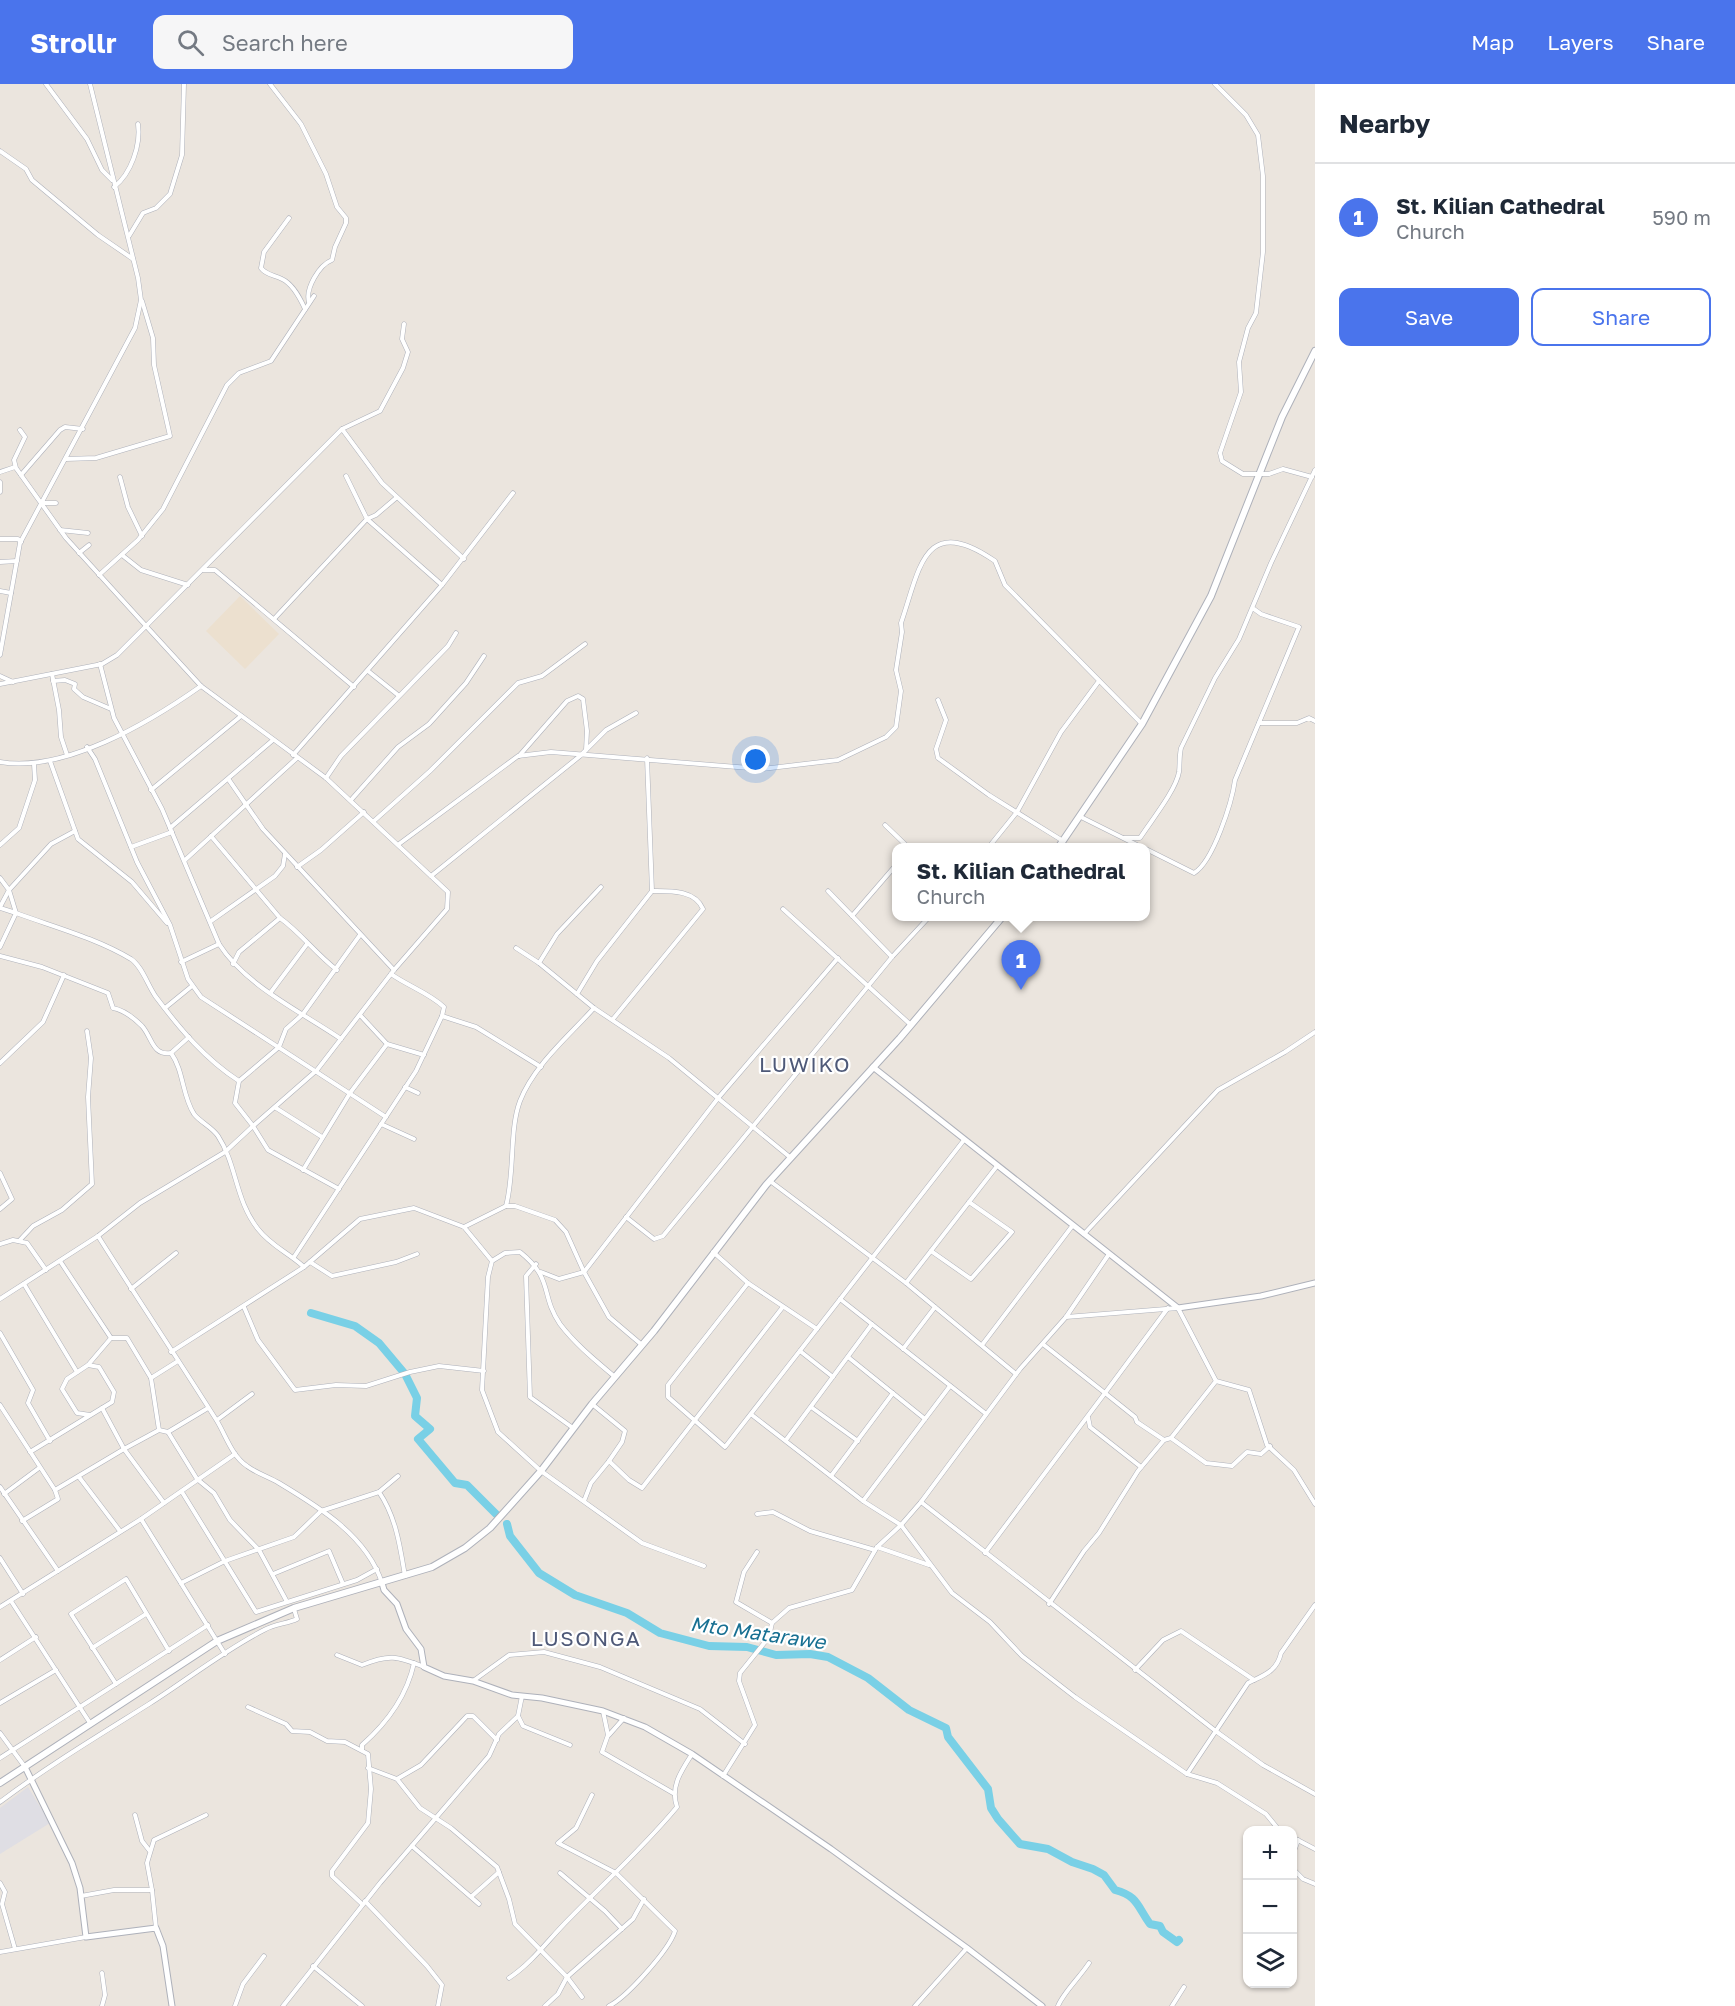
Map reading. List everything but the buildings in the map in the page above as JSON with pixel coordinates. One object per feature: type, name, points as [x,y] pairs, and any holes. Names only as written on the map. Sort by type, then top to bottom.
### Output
[{"type":"main road","points":[[1063,841],[1142,724],[1211,596],[1282,417],[1315,351]]},
{"type":"main road","points":[[0,1783],[217,1641],[294,1608],[432,1567],[465,1548],[506,1513],[642,1345],[770,1180],[911,1025],[999,921]]},
{"type":"street","points":[[46,84],[87,139],[102,170],[112,180]]},
{"type":"street","points":[[65,459],[96,458],[170,436],[154,365],[153,338],[141,300],[134,261],[112,180],[90,84]]},
{"type":"street","points":[[128,237],[143,213],[156,208],[170,194],[182,155],[184,84]]},
{"type":"street","points":[[270,84],[304,131],[326,174],[337,207],[346,223],[335,246],[332,260],[322,267],[307,291],[309,303]]},
{"type":"street","points":[[1215,84],[1246,115],[1258,135],[1263,176],[1263,252],[1256,313],[1248,328],[1239,362],[1241,392],[1220,453],[1222,461],[1243,474],[1260,474],[1284,469],[1312,477]]},
{"type":"street","points":[[114,187],[124,180],[138,147],[138,124]]},
{"type":"street","points":[[0,151],[26,169],[32,180],[98,235],[134,261]]},
{"type":"street","points":[[290,218],[264,252],[261,268],[264,272],[284,279],[296,293],[305,310]]},
{"type":"street","points":[[99,575],[142,536],[163,509],[195,442],[227,385],[239,373],[271,361],[314,296]]},
{"type":"street","points":[[0,655],[21,542],[135,328],[141,300]]},
{"type":"street","points":[[0,684],[100,664],[117,655],[342,429],[380,411],[403,368],[408,352],[402,339],[404,324]]},
{"type":"street","points":[[21,475],[64,427],[83,429]]},
{"type":"street","points":[[342,429],[370,469],[396,498],[464,559]]},
{"type":"street","points":[[0,1299],[98,1236],[140,1203],[225,1152],[276,1108],[316,1070],[392,972],[447,909],[448,892],[326,778],[201,686],[59,530],[16,468],[14,460],[26,437],[20,430]]},
{"type":"street","points":[[1,472],[16,468]]},
{"type":"street","points":[[1124,838],[1140,838],[1175,782],[1179,771],[1178,761],[1181,748],[1215,678],[1254,609],[1271,563],[1315,470]]},
{"type":"street","points":[[346,476],[367,519],[442,585]]},
{"type":"street","points":[[120,477],[128,507],[142,536]]},
{"type":"street","points":[[0,482],[0,492]]},
{"type":"street","points":[[185,860],[295,756],[464,559],[513,493]]},
{"type":"street","points":[[274,619],[367,519],[376,515],[396,498]]},
{"type":"street","points":[[41,503],[56,503]]},
{"type":"street","points":[[59,530],[88,533]]},
{"type":"street","points":[[0,539],[12,538],[21,542]]},
{"type":"street","points":[[518,756],[551,752],[762,769],[838,760],[886,737],[896,727],[899,714],[901,691],[896,670],[902,632],[901,623],[931,547],[943,542],[953,542],[995,561],[1005,585],[1142,724]]},
{"type":"street","points":[[79,553],[89,545]]},
{"type":"street","points":[[122,555],[141,570],[188,585]]},
{"type":"street","points":[[0,562],[17,561]]},
{"type":"street","points":[[203,570],[215,570],[354,687]]},
{"type":"street","points":[[0,591],[11,593]]},
{"type":"street","points":[[1150,851],[1194,873],[1202,869],[1232,801],[1235,780],[1299,627],[1261,614],[1254,609]]},
{"type":"street","points":[[0,619],[6,622]]},
{"type":"street","points":[[326,778],[340,756],[448,646],[456,633]]},
{"type":"street","points":[[374,822],[430,771],[518,683],[542,676],[585,644]]},
{"type":"street","points":[[351,800],[398,747],[429,724],[466,683],[484,656]]},
{"type":"street","points":[[100,664],[111,709],[185,860],[219,944],[233,964],[270,992],[341,1039]]},
{"type":"street","points":[[368,671],[398,695]]},
{"type":"street","points":[[52,674],[59,710],[61,737],[67,755]]},
{"type":"street","points":[[0,676],[16,682]]},
{"type":"street","points":[[53,681],[65,680],[75,684],[74,689],[83,697],[111,709]]},
{"type":"street","points":[[992,843],[1017,812],[1061,732],[1099,681]]},
{"type":"street","points":[[0,762],[34,764],[50,761],[123,734],[164,712],[201,686]]},
{"type":"street","points":[[399,844],[518,756],[523,747],[567,701],[578,696],[583,699],[587,731],[586,750]]},
{"type":"street","points":[[938,700],[946,720],[936,749],[938,758],[1063,841]]},
{"type":"street","points":[[431,876],[580,756],[606,730],[636,713]]},
{"type":"street","points":[[151,790],[241,716]]},
{"type":"street","points":[[1259,723],[1297,723],[1309,718],[1315,721]]},
{"type":"street","points":[[131,847],[171,830],[273,740]]},
{"type":"street","points":[[87,747],[95,759],[131,847],[170,925],[181,962],[201,998],[386,1117]]},
{"type":"street","points":[[577,994],[597,961],[652,891],[647,758]]},
{"type":"street","points":[[50,761],[78,839],[132,882],[154,911],[170,925]]},
{"type":"street","points":[[0,845],[19,828],[35,780],[34,764]]},
{"type":"street","points":[[229,780],[262,829],[392,972],[418,992],[433,997],[444,1006],[442,1016],[424,1055],[405,1088],[294,1257]]},
{"type":"street","points":[[297,867],[321,850],[364,812]]},
{"type":"street","points":[[1081,816],[1134,843]]},
{"type":"street","points":[[885,825],[904,843]]},
{"type":"street","points":[[75,831],[51,844],[9,890],[0,907],[91,940],[133,960],[165,1008],[209,1060],[239,1081]]},
{"type":"street","points":[[211,836],[280,918],[299,932],[307,944],[337,970]]},
{"type":"street","points":[[211,921],[280,871],[285,854]]},
{"type":"street","points":[[852,916],[892,871]]},
{"type":"street","points":[[0,878],[9,890],[16,913],[0,947]]},
{"type":"street","points":[[539,963],[557,934],[601,887]]},
{"type":"street","points":[[613,1019],[703,909],[699,900],[690,895],[652,891]]},
{"type":"street","points":[[828,891],[892,957]]},
{"type":"street","points":[[783,909],[911,1025]]},
{"type":"street","points":[[233,964],[239,952],[280,918]]},
{"type":"street","points":[[626,1217],[654,1239],[663,1236],[752,1125],[892,957],[925,921]]},
{"type":"street","points":[[339,1189],[268,1150],[235,1103],[239,1081],[259,1067],[279,1047],[285,1029],[303,1014],[337,970],[360,935]]},
{"type":"street","points":[[181,962],[219,944]]},
{"type":"street","points":[[270,992],[307,944]]},
{"type":"street","points":[[516,948],[539,963],[594,1008],[613,1019],[719,1096],[791,1158]]},
{"type":"street","points":[[0,956],[64,975],[108,993],[113,1008],[121,1010],[143,1027],[154,1049],[165,1054],[171,1053],[189,1037]]},
{"type":"street","points":[[540,1272],[559,1279],[584,1272],[719,1096],[838,958]]},
{"type":"street","points":[[0,1063],[43,1022],[64,975]]},
{"type":"street","points":[[165,1008],[192,985]]},
{"type":"street","points":[[506,1206],[512,1186],[520,1102],[541,1067],[594,1008]]},
{"type":"street","points":[[360,1015],[387,1044],[424,1055]]},
{"type":"street","points":[[442,1016],[476,1027],[541,1067]]},
{"type":"street","points":[[19,1242],[33,1226],[62,1210],[92,1184],[88,1097],[91,1058],[87,1031]]},
{"type":"street","points":[[1084,1234],[1218,1090],[1315,1032]]},
{"type":"street","points":[[303,1170],[350,1094],[387,1044]]},
{"type":"street","points":[[171,1053],[177,1062],[184,1089],[194,1113],[218,1135],[243,1206],[258,1229],[278,1250],[294,1257],[304,1267]]},
{"type":"street","points":[[873,1067],[1178,1308],[1216,1381],[1249,1390],[1270,1446],[1294,1470],[1315,1504]]},
{"type":"street","points":[[405,1088],[418,1093]]},
{"type":"street","points":[[276,1108],[322,1137]]},
{"type":"street","points":[[381,1124],[414,1139]]},
{"type":"street","points":[[748,1283],[668,1385],[668,1397],[725,1447],[964,1140]]},
{"type":"street","points":[[906,1283],[997,1166]]},
{"type":"street","points":[[0,1173],[12,1195],[12,1199],[0,1209]]},
{"type":"street","points":[[770,1180],[906,1283],[1016,1374]]},
{"type":"street","points":[[931,1251],[971,1279],[1012,1232],[969,1202]]},
{"type":"street","points":[[464,1227],[506,1206],[515,1206],[555,1220],[566,1232],[584,1272],[609,1317],[642,1345]]},
{"type":"street","points":[[171,1352],[304,1267],[360,1219],[414,1208],[464,1227],[492,1261]]},
{"type":"street","points":[[982,1346],[1072,1225]]},
{"type":"street","points":[[98,1236],[217,1420],[235,1454],[246,1466],[278,1483],[321,1511],[358,1541],[377,1569],[384,1590],[397,1604],[406,1629],[421,1649],[424,1667]]},
{"type":"street","points":[[0,1244],[12,1240],[27,1243],[46,1270]]},
{"type":"street","points":[[615,1377],[560,1323],[536,1264],[520,1252],[505,1253],[492,1261],[488,1278],[482,1390],[498,1431],[541,1471],[642,1543],[704,1566]]},
{"type":"street","points":[[712,1252],[782,1308],[791,1310],[817,1329]]},
{"type":"street","points":[[131,1288],[176,1253]]},
{"type":"street","points":[[310,1262],[332,1276],[396,1262],[417,1254]]},
{"type":"street","points":[[723,1776],[755,1725],[740,1682],[740,1673],[769,1637],[772,1623],[789,1608],[852,1590],[875,1548],[902,1525],[921,1502],[985,1413],[1066,1317],[1108,1254]]},
{"type":"street","points":[[60,1261],[111,1338]]},
{"type":"street","points":[[536,1264],[526,1276],[530,1396],[573,1428]]},
{"type":"street","points":[[1066,1317],[1178,1308],[1261,1296],[1315,1283]]},
{"type":"street","points":[[24,1284],[77,1372]]},
{"type":"street","points":[[840,1299],[985,1413]]},
{"type":"street","points":[[985,1553],[1172,1303]]},
{"type":"street","points":[[244,1307],[258,1340],[295,1390],[336,1385],[366,1386],[410,1372],[439,1366],[483,1371]]},
{"type":"street","points":[[903,1349],[935,1307]]},
{"type":"street","points":[[609,1461],[629,1480],[642,1488],[782,1308]]},
{"type":"street","points":[[786,1440],[872,1324]]},
{"type":"street","points":[[0,1333],[33,1390],[28,1403],[50,1441]]},
{"type":"street","points":[[90,1416],[77,1413],[62,1389],[67,1379],[88,1365],[111,1338],[127,1338],[151,1377],[159,1430]]},
{"type":"street","points":[[1044,1344],[1135,1417],[1137,1422],[1164,1440]]},
{"type":"street","points":[[800,1351],[833,1377]]},
{"type":"street","points":[[848,1357],[925,1419]]},
{"type":"street","points":[[151,1377],[178,1361]]},
{"type":"street","points":[[30,1452],[112,1402],[114,1392],[99,1367],[88,1365]]},
{"type":"street","points":[[1049,1604],[1084,1551],[1100,1533],[1141,1467],[1164,1440],[1171,1438],[1216,1381]]},
{"type":"street","points":[[863,1501],[950,1386]]},
{"type":"street","points":[[217,1420],[252,1394]]},
{"type":"street","points":[[831,1476],[893,1394]]},
{"type":"street","points":[[584,1501],[591,1484],[622,1442],[625,1431],[592,1404]]},
{"type":"street","points":[[0,1405],[55,1490],[58,1499],[22,1521]]},
{"type":"street","points":[[811,1407],[858,1441]]},
{"type":"street","points":[[102,1408],[124,1449],[164,1503]]},
{"type":"street","points":[[55,1490],[159,1430],[168,1431],[208,1408]]},
{"type":"street","points":[[752,1415],[863,1501],[902,1525],[952,1593],[990,1622],[1028,1661],[1187,1774],[1217,1783],[1266,1814],[1276,1826]]},
{"type":"street","points":[[1088,1416],[1090,1427],[1141,1467]]},
{"type":"street","points":[[168,1431],[197,1479],[214,1493],[230,1520],[259,1550],[286,1600]]},
{"type":"street","points":[[1171,1438],[1206,1462],[1232,1466],[1247,1452],[1261,1454],[1270,1446]]},
{"type":"street","points":[[0,1607],[141,1519],[235,1454]]},
{"type":"street","points":[[4,1494],[39,1468]]},
{"type":"street","points":[[181,1582],[225,1561],[294,1538],[321,1511],[378,1492],[398,1476]]},
{"type":"street","points":[[79,1477],[120,1531]]},
{"type":"street","points":[[0,1487],[58,1571]]},
{"type":"street","points":[[182,1492],[256,1612],[286,1600],[343,1584],[377,1569]]},
{"type":"street","points":[[378,1492],[388,1504],[397,1530],[405,1576]]},
{"type":"street","points":[[921,1502],[1049,1604],[1217,1731],[1263,1765],[1315,1794]]},
{"type":"street","points":[[757,1514],[773,1512],[810,1531],[930,1565]]},
{"type":"street","points":[[141,1519],[225,1654]]},
{"type":"street","points":[[273,1574],[329,1551],[343,1584]]},
{"type":"street","points":[[757,1552],[744,1572],[736,1602],[772,1623]]},
{"type":"street","points":[[0,1558],[23,1594]]},
{"type":"street","points":[[116,1684],[70,1614],[126,1579],[169,1651]]},
{"type":"street","points":[[11,1601],[90,1723]]},
{"type":"street","points":[[1187,1774],[1248,1683],[1264,1678],[1279,1662],[1281,1653],[1315,1605]]},
{"type":"street","points":[[0,1802],[30,1779],[225,1654],[264,1630],[297,1619],[294,1608]]},
{"type":"street","points":[[92,1648],[146,1614]]},
{"type":"street","points":[[0,1758],[208,1625]]},
{"type":"street","points":[[1136,1670],[1157,1646],[1173,1633],[1181,1630],[1254,1680]]},
{"type":"street","points":[[0,1660],[36,1637]]},
{"type":"street","points":[[473,1681],[509,1655],[544,1652],[600,1667],[700,1709],[745,1744]]},
{"type":"street","points":[[337,1655],[362,1665],[389,1656],[397,1656],[444,1676],[473,1681],[522,1696],[603,1711],[625,1718],[692,1754],[967,1947],[1042,2006]]},
{"type":"street","points":[[362,1750],[362,1745],[382,1726],[409,1684],[414,1663]]},
{"type":"street","points":[[0,1703],[56,1670]]},
{"type":"street","points":[[283,2006],[364,1903],[489,1756],[499,1734],[518,1716],[522,1696]]},
{"type":"street","points":[[248,1707],[285,1724],[292,1731],[310,1732],[327,1741],[345,1742],[352,1748],[368,1754],[371,1789],[368,1823],[332,1871],[332,1876],[364,1903],[428,1966],[442,1985],[438,2006]]},
{"type":"street","points":[[603,1711],[608,1735]]},
{"type":"street","points":[[397,1779],[422,1765],[467,1716],[473,1716],[497,1740]]},
{"type":"street","points":[[518,1716],[523,1726],[570,1744]]},
{"type":"street","points":[[625,1718],[608,1735],[602,1752],[673,1793]]},
{"type":"street","points":[[0,1733],[25,1767],[72,1863],[81,1896],[86,1937]]},
{"type":"street","points":[[510,1978],[526,1967],[540,1949],[616,1873],[677,1807],[673,1793],[679,1774],[692,1754]]},
{"type":"street","points":[[368,1768],[397,1779],[420,1808],[451,1827],[499,1872],[515,1924],[567,1977],[582,1997]]},
{"type":"street","points":[[592,1795],[576,1828],[558,1843],[616,1873],[675,1933],[636,1984],[620,2000],[609,2006]]},
{"type":"street","points":[[135,1815],[142,1841],[149,1850]]},
{"type":"street","points":[[172,2006],[163,1946],[156,1928],[147,1863],[149,1850],[154,1840],[206,1815]]},
{"type":"street","points":[[1297,1843],[1298,1840],[1315,1849]]},
{"type":"street","points":[[412,1846],[479,1904]]},
{"type":"street","points":[[472,1896],[499,1872]]},
{"type":"street","points":[[1297,1872],[1303,1879],[1315,1884]]},
{"type":"street","points":[[560,1874],[605,1911],[622,1929]]},
{"type":"street","points":[[0,1882],[5,1892],[2,1904],[15,1949]]},
{"type":"street","points":[[81,1896],[114,1890],[152,1890]]},
{"type":"street","points":[[546,2006],[558,1994],[567,1977],[633,1919],[644,1899]]},
{"type":"street","points":[[0,1952],[156,1928]]},
{"type":"street","points":[[915,2006],[967,1947]]},
{"type":"street","points":[[235,2006],[243,1984],[264,1956]]},
{"type":"street","points":[[1058,2006],[1063,1994],[1073,1988],[1089,1963]]},
{"type":"street","points":[[313,1966],[362,2006]]},
{"type":"street","points":[[102,1973],[105,1995],[102,2006]]},
{"type":"street","points":[[1172,2006],[1184,1987]]},
{"type":"shaded area","points":[[240,596],[279,634],[245,669],[206,631]]},
{"type":"shaded area","points":[[28,1787],[50,1823],[0,1854],[0,1808]]},
{"type":"waterway","name":"Mto Matarawe","points":[[311,1313],[355,1326],[379,1343],[405,1374],[417,1398],[415,1416],[430,1429],[418,1439],[455,1483],[467,1485],[496,1514]]},
{"type":"waterway","name":"Mto Matarawe","points":[[507,1524],[510,1536],[539,1573],[575,1595],[627,1613],[660,1633],[709,1646],[747,1647],[776,1655],[810,1654],[828,1657],[868,1678],[909,1710],[946,1728],[948,1737],[988,1789],[991,1808],[998,1819],[1020,1844],[1048,1849],[1104,1875],[1115,1890],[1133,1899],[1150,1924],[1160,1926],[1163,1932],[1177,1942],[1179,1940]]},
{"type":"place","name":"St. Kilian Cathedral","points":[[1021,990]]},
{"type":"district","name":"LUWIKO","points":[[805,1064]]},
{"type":"district","name":"LUSONGA","points":[[586,1638]]}]
